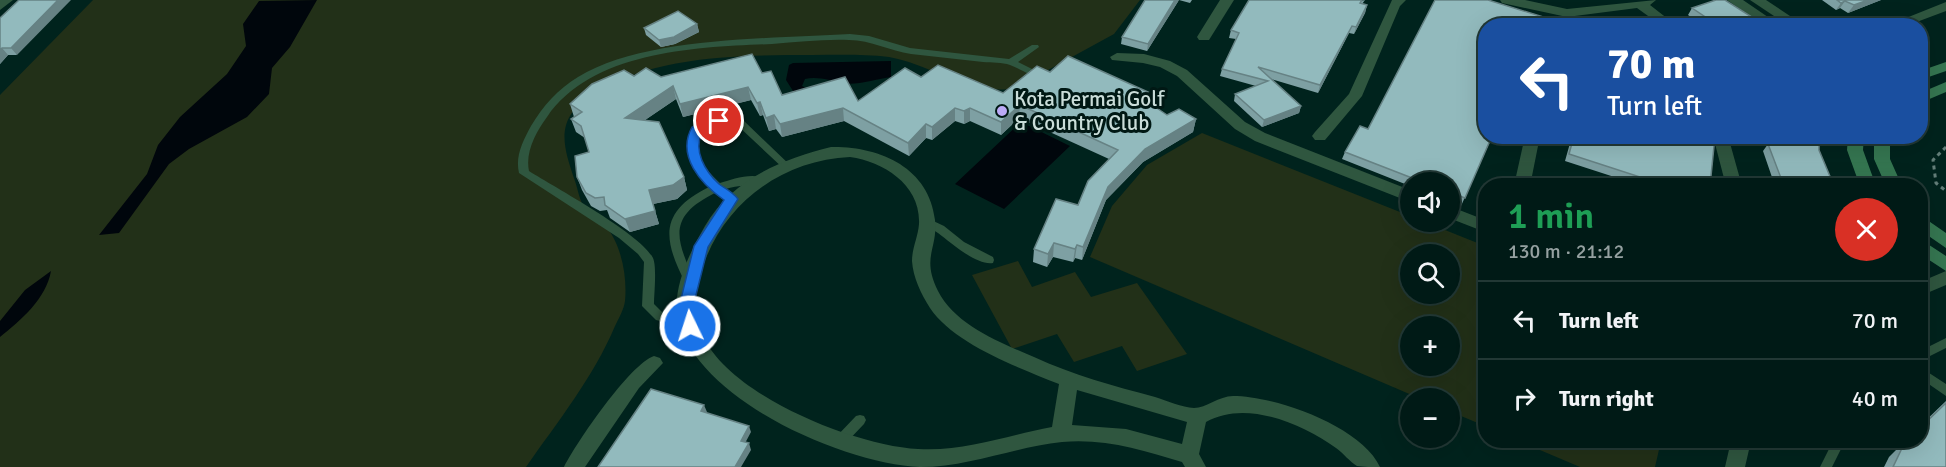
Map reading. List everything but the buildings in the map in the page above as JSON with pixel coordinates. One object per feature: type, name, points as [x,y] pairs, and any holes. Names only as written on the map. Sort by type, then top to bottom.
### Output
[{"type":"main road","points":[[1928,73],[1946,66]]},
{"type":"main road","points":[[1928,95],[1946,87]]},
{"type":"main road","points":[[1856,144],[1865,178]]},
{"type":"main road","points":[[1882,144],[1882,159],[1890,178]]},
{"type":"main road","points":[[1928,227],[1946,242]]},
{"type":"main road","points":[[1928,251],[1946,265]]},
{"type":"street","points":[[0,6],[6,0]]},
{"type":"street","points":[[1204,37],[1227,0]]},
{"type":"street","points":[[1320,136],[1355,96],[1394,5],[1400,0]]},
{"type":"street","points":[[1507,0],[1567,13],[1644,2],[1662,18]]},
{"type":"street","points":[[1734,0],[1762,18]]},
{"type":"street","points":[[1757,0],[1786,18]]},
{"type":"street","points":[[1914,18],[1946,6]]},
{"type":"street","points":[[1567,13],[1570,18]]},
{"type":"street","points":[[1117,57],[1148,57],[1172,65],[1201,87],[1238,124],[1261,138],[1400,192]]},
{"type":"street","points":[[1524,178],[1531,144]]},
{"type":"street","points":[[1722,144],[1732,178]]},
{"type":"street","points":[[1198,417],[1193,461],[1129,438],[1084,433],[1061,434],[989,452],[945,457],[916,458],[839,442],[780,414],[743,391],[714,366],[695,342],[685,311],[701,246],[732,199],[761,180],[787,167],[828,152],[854,150],[889,163],[910,181],[927,222],[921,257],[922,271],[932,294],[952,321],[1009,354],[1069,381],[1198,417],[1231,404],[1256,406],[1311,425],[1345,442],[1370,467]]},
{"type":"street","points":[[1460,216],[1478,223]]},
{"type":"street","points":[[1928,286],[1946,278]]},
{"type":"street","points":[[574,467],[632,383],[654,363]]},
{"type":"street","points":[[1061,434],[1069,381]]},
{"type":"street","points":[[1735,467],[1739,448]]},
{"type":"lane","points":[[685,311],[660,317],[652,312],[648,306],[649,261],[642,251],[623,235],[524,173],[522,159],[539,120],[563,92],[585,76],[611,65],[676,51],[723,45],[850,38],[869,39],[909,51],[1011,62],[1031,72]]},
{"type":"lane","points":[[1011,62],[1035,47]]},
{"type":"lane","points":[[732,199],[714,187],[697,164],[692,149],[692,140],[696,130],[713,123],[740,122],[787,167]]},
{"type":"lane","points":[[691,284],[674,245],[676,221],[691,202],[714,187],[745,179],[761,180]]},
{"type":"lane","points":[[927,222],[960,245],[989,260]]},
{"type":"lane","points":[[1928,352],[1946,342]]},
{"type":"lane","points":[[1928,378],[1946,392]]},
{"type":"lane","points":[[839,442],[860,420]]},
{"type":"lane","points":[[1826,467],[1836,448]]},
{"type":"path","points":[[1946,147],[1933,160],[1936,183],[1946,191]]},
{"type":"green space","points":[[93,0],[1140,0],[1114,34],[1015,88],[998,90],[982,88],[889,57],[870,55],[757,56],[673,64],[620,80],[583,101],[573,111],[568,121],[565,131],[567,154],[584,207],[610,231],[616,242],[625,276],[625,301],[596,364],[526,467],[0,467],[0,95]]},
{"type":"green space","points":[[1202,133],[1400,212],[1400,232],[1450,232],[1478,243],[1478,423],[1460,416],[1460,388],[1400,388],[1400,390],[1090,257],[1112,206],[1147,165]]},
{"type":"green space","points":[[1018,261],[1032,287],[1075,272],[1091,297],[1137,283],[1187,354],[1137,371],[1122,346],[1074,362],[1057,334],[1012,349],[972,275]]},
{"type":"green space","points":[[1535,448],[1659,448],[1655,467],[1580,467]]},
{"type":"shaded area","points":[[317,0],[290,47],[272,68],[269,94],[247,117],[189,149],[169,164],[119,233],[99,235],[147,174],[158,145],[180,117],[227,74],[246,46],[243,24],[259,1]]},
{"type":"shaded area","points":[[891,61],[891,77],[866,82],[847,84],[809,78],[805,79],[802,86],[812,91],[795,94],[786,80],[789,65],[793,63]]},
{"type":"shaded area","points":[[1021,122],[1070,146],[1004,209],[955,184]]},
{"type":"shaded area","points":[[51,271],[44,291],[32,308],[0,337],[0,321],[25,290]]},
{"type":"place","name":"Kota Permai Golf & Country Club","points":[[1002,111]]},
{"type":"route","points":[[690,326],[685,311],[701,246],[708,231],[732,199],[714,187],[700,170],[694,158],[692,140],[696,130],[719,121]]}]
